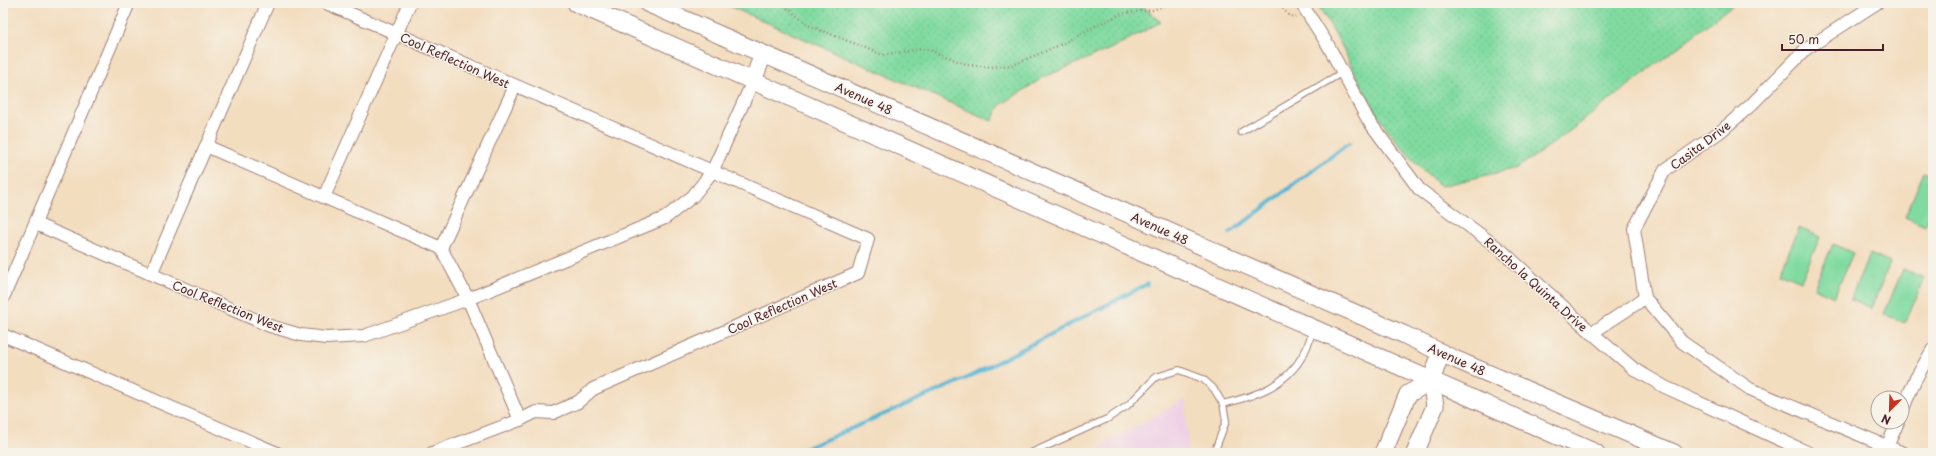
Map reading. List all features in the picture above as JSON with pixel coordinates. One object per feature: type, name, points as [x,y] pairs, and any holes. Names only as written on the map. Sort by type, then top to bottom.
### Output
[{"type":"main road","points":[[576,3],[1596,453]]},
{"type":"main road","name":"Avenue 48","points":[[647,3],[1406,335],[1441,353],[1674,453]]},
{"type":"main road","points":[[753,81],[763,54]]},
{"type":"main road","points":[[1415,453],[1435,406],[1431,381],[1441,353]]},
{"type":"main road","points":[[1383,453],[1408,394],[1431,381]]},
{"type":"street","points":[[3,298],[36,224],[129,3]]},
{"type":"street","points":[[151,274],[268,3]]},
{"type":"street","name":"Cool Reflection West","points":[[326,3],[868,239],[858,273],[593,389],[578,402],[553,413],[536,412],[520,420],[432,453]]},
{"type":"street","name":"Cool Reflection West","points":[[324,197],[395,33],[410,3]]},
{"type":"street","name":"Rancho la Quinta Drive","points":[[1301,3],[1328,45],[1368,120],[1420,189],[1501,250],[1592,333],[1634,368],[1665,386],[1809,453]]},
{"type":"street","name":"Casita Drive","points":[[1645,298],[1634,229],[1665,170],[1721,131],[1751,104],[1806,49],[1877,3]]},
{"type":"street","name":"Cool Reflection West","points":[[36,224],[270,326],[301,335],[326,338],[364,336],[468,299],[666,218],[693,196],[712,172],[753,81]]},
{"type":"street","name":"Cool Reflection West","points":[[441,248],[515,86]]},
{"type":"street","points":[[206,146],[441,248],[468,299],[520,420]]},
{"type":"street","points":[[1592,333],[1645,298],[1682,342],[1750,389],[1886,450],[1903,453]]},
{"type":"street","points":[[3,335],[277,453]]},
{"type":"street","points":[[1910,392],[1915,380],[1933,349]]},
{"type":"street","points":[[1886,450],[1895,430]]},
{"type":"lane","points":[[1241,132],[1343,72]]},
{"type":"lane","points":[[1223,404],[1250,396],[1277,384],[1288,377],[1304,355],[1313,329]]},
{"type":"lane","points":[[1031,453],[1107,419],[1127,406],[1156,377],[1178,370],[1203,379],[1214,389],[1223,404],[1226,420],[1214,453]]},
{"type":"path","points":[[781,3],[808,25],[883,55],[921,49],[930,50],[968,65],[991,67],[1013,65],[1062,44],[1099,24],[1124,13],[1153,10],[1171,3]]},
{"type":"path","points":[[1277,3],[1290,16],[1294,18],[1297,16]]},
{"type":"shaded area","points":[[1185,399],[1188,453],[1096,453],[1101,446]]},
{"type":"green space","points":[[722,3],[1139,3],[1161,22],[1110,49],[1044,77],[999,106],[992,121]]},
{"type":"green space","points":[[1316,3],[1735,3],[1558,140],[1517,168],[1441,186],[1410,157],[1384,124],[1369,100],[1331,26]]},
{"type":"green space","points":[[1924,172],[1933,176],[1933,208],[1925,226],[1905,217]]},
{"type":"green space","points":[[1799,228],[1820,237],[1801,281],[1780,272]]},
{"type":"green space","points":[[1833,244],[1853,253],[1834,297],[1814,288]]},
{"type":"green space","points":[[1870,254],[1890,263],[1871,308],[1850,299]]},
{"type":"green space","points":[[1903,269],[1924,278],[1905,323],[1884,314]]},
{"type":"waterway","points":[[1230,233],[1349,143]]},
{"type":"waterway","points":[[795,453],[965,379],[1147,284]]}]
